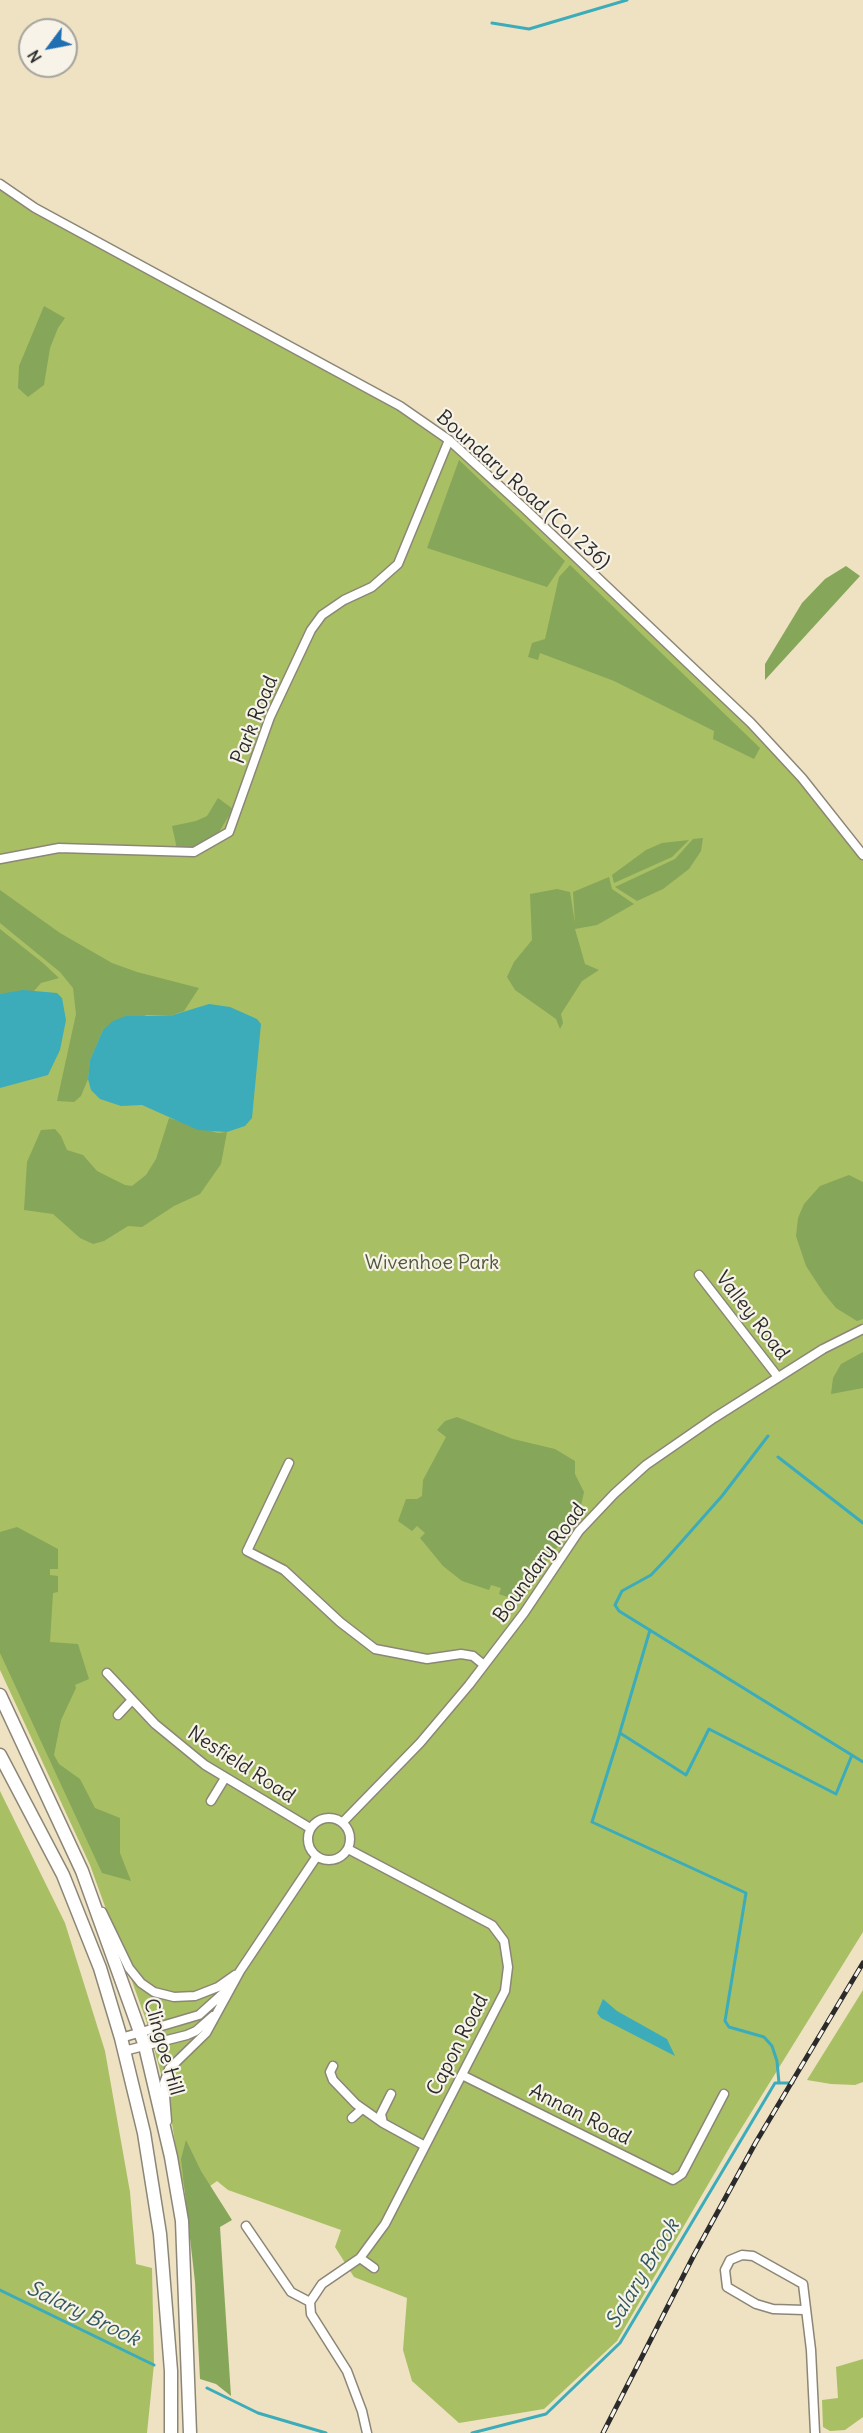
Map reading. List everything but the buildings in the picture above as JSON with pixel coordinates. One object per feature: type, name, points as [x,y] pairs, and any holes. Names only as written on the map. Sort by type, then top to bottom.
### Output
[{"type":"main road","name":"Clingoe Hill","points":[[0,1695],[82,1871],[145,2046],[171,2157],[182,2221],[190,2433]]},
{"type":"main road","name":"Clingoe Hill","points":[[0,1755],[63,1875],[100,1968],[123,2045],[144,2133],[160,2234],[170,2360],[171,2433]]},
{"type":"street","name":"Boundary Road (Col 236)","points":[[0,184],[35,208],[400,406],[449,440],[751,723],[802,778],[863,855]]},
{"type":"street","name":"Park Road","points":[[0,859],[59,848],[194,852],[229,832],[270,717],[311,630],[322,615],[344,600],[372,587],[398,564],[449,440]]},
{"type":"street","name":"Valley Road","points":[[699,1275],[778,1377]]},
{"type":"street","name":"Boundary Road","points":[[343,1822],[420,1743],[484,1665],[594,1513],[646,1465],[778,1377],[823,1349],[863,1329]]},
{"type":"street","points":[[289,1463],[247,1551],[284,1570],[352,1632],[375,1649],[400,1656],[427,1659],[460,1654],[473,1656],[484,1665]]},
{"type":"street","name":"Nesfield Road","points":[[107,1673],[168,1736],[225,1778],[310,1828]]},
{"type":"street","points":[[118,1715],[132,1700]]},
{"type":"street","points":[[211,1801],[225,1778]]},
{"type":"street","points":[[325,1819],[343,1822],[350,1836],[348,1849],[337,1858],[327,1860],[317,1856],[308,1844],[310,1828],[325,1819]]},
{"type":"street","name":"Capon Road","points":[[309,2302],[322,2284],[360,2258],[385,2224],[505,1991],[508,1967],[504,1941],[492,1925],[348,1849]]},
{"type":"street","points":[[171,2157],[165,2076],[175,2062],[206,2033],[240,1971],[317,1856]]},
{"type":"street","points":[[82,1871],[129,1968],[146,1988],[161,1995],[185,1998],[218,1987],[240,1971]]},
{"type":"street","points":[[436,1894],[441,1884]]},
{"type":"street","points":[[123,2045],[141,2033],[200,2015],[232,1985]]},
{"type":"street","points":[[123,2045],[145,2046],[196,2031],[225,2002]]},
{"type":"street","points":[[333,2066],[330,2072],[333,2080],[362,2109],[425,2146]]},
{"type":"street","name":"Annan Road","points":[[462,2075],[677,2180],[724,2094]]},
{"type":"street","points":[[383,2123],[381,2114],[391,2094]]},
{"type":"street","points":[[352,2118],[362,2109]]},
{"type":"street","points":[[246,2226],[291,2292],[309,2302],[311,2314],[347,2371],[362,2411],[367,2433]]},
{"type":"street","points":[[804,2310],[772,2309],[756,2304],[727,2287],[725,2270],[730,2260],[742,2255],[753,2256],[794,2277],[802,2284],[810,2350],[815,2433]]},
{"type":"street","points":[[360,2258],[374,2268]]},
{"type":"green space","name":"Wivenhoe Park","points":[[0,184],[400,406],[449,440],[751,723],[863,855],[863,1932],[731,2145],[617,2341],[544,2409],[459,2423],[412,2381],[403,2350],[407,2298],[354,2277],[335,2247],[341,2230],[228,2190],[217,2181],[188,2202],[180,2173],[168,2099],[146,2020],[90,1865],[0,1670]]},
{"type":"green space","points":[[44,306],[65,318],[50,348],[44,385],[28,397],[18,388],[19,366]]},
{"type":"green space","points":[[459,460],[565,561],[547,587],[427,548]]},
{"type":"green space","points":[[570,565],[760,748],[754,759],[713,739],[714,731],[614,681],[540,653],[538,660],[528,657],[532,643],[545,639],[559,577]]},
{"type":"green space","points":[[846,566],[860,576],[765,680],[765,664],[802,603],[825,579]]},
{"type":"green space","points":[[218,798],[233,809],[216,837],[193,850],[177,849],[172,826],[207,816]]},
{"type":"green space","points":[[703,838],[701,851],[689,869],[663,889],[637,901],[615,887],[675,859],[693,839]]},
{"type":"green space","points":[[689,840],[672,857],[614,883],[612,875],[646,850],[662,843]]},
{"type":"green space","points":[[609,877],[612,889],[634,904],[597,925],[575,929],[585,964],[599,970],[582,981],[561,1014],[563,1023],[560,1029],[556,1019],[515,990],[507,977],[514,962],[532,940],[530,894],[557,889],[570,892],[575,923],[573,892]]},
{"type":"green space","points":[[0,890],[60,933],[112,963],[199,988],[184,1011],[170,1016],[147,1015],[103,1030],[90,1060],[88,1079],[81,1096],[74,1102],[57,1101],[76,1014],[73,988],[60,972],[0,923]]},
{"type":"green space","points":[[0,929],[59,978],[41,983],[34,991],[0,994]]},
{"type":"green space","points":[[169,1118],[218,1133],[227,1132],[221,1164],[200,1194],[174,1206],[142,1227],[128,1226],[104,1241],[93,1244],[80,1238],[53,1214],[24,1210],[27,1162],[41,1130],[55,1129],[67,1150],[83,1155],[97,1171],[125,1185],[132,1186],[146,1175],[156,1159]]},
{"type":"green space","points":[[849,1175],[863,1182],[863,1319],[857,1321],[836,1308],[823,1292],[806,1266],[796,1236],[798,1218],[804,1204],[820,1186]]},
{"type":"green space","points":[[863,1352],[863,1388],[831,1394],[833,1378],[841,1364]]},
{"type":"green space","points":[[457,1417],[513,1439],[555,1449],[575,1461],[575,1474],[584,1492],[580,1510],[565,1537],[516,1600],[499,1594],[501,1588],[491,1585],[489,1590],[462,1581],[443,1566],[420,1538],[425,1533],[417,1526],[412,1531],[398,1521],[406,1499],[417,1499],[422,1496],[423,1480],[446,1437],[437,1430],[445,1421]]},
{"type":"green space","points":[[17,1527],[58,1549],[58,1569],[50,1569],[50,1575],[58,1576],[58,1592],[53,1593],[50,1642],[78,1644],[89,1679],[75,1685],[76,1688],[61,1720],[54,1755],[59,1764],[80,1779],[95,1808],[120,1818],[120,1853],[131,1881],[102,1873],[0,1653],[0,1532]]},
{"type":"green space","points":[[0,1791],[65,1923],[105,2051],[130,2192],[136,2264],[152,2268],[154,2364],[147,2433],[0,2433]]},
{"type":"green space","points":[[863,1990],[863,2082],[855,2085],[807,2080]]},
{"type":"green space","points":[[186,2140],[201,2171],[232,2220],[220,2227],[231,2396],[216,2384],[200,2379],[195,2282],[181,2159]]},
{"type":"green space","points":[[863,2359],[863,2417],[845,2430],[830,2431],[823,2427],[822,2400],[838,2398],[836,2367]]},
{"type":"water","points":[[23,990],[57,993],[62,998],[66,1020],[60,1050],[48,1075],[0,1088],[0,994]]},
{"type":"water","points":[[209,1004],[230,1007],[257,1019],[261,1024],[252,1118],[245,1126],[227,1132],[198,1130],[142,1105],[121,1106],[100,1099],[91,1090],[88,1079],[90,1060],[103,1030],[113,1021],[126,1016],[170,1016]]},
{"type":"water","points":[[603,1999],[617,2011],[667,2039],[675,2056],[601,2018],[597,2013]]},
{"type":"waterway","points":[[492,23],[529,29],[627,0]]},
{"type":"waterway","points":[[768,1436],[722,1496],[668,1557],[651,1575],[622,1591],[615,1605],[619,1611],[863,1762]]},
{"type":"waterway","points":[[778,1457],[863,1523]]},
{"type":"waterway","points":[[620,1732],[650,1630]]},
{"type":"waterway","points":[[779,2083],[777,2061],[772,2046],[764,2037],[729,2027],[725,2021],[746,1893],[592,1822],[620,1733],[686,1775],[709,1729],[836,1794],[852,1755]]},
{"type":"waterway","name":"Salary Brook","points":[[472,2433],[546,2414],[620,2343],[775,2083],[793,2083]]},
{"type":"waterway","name":"Salary Brook","points":[[0,2290],[154,2365]]},
{"type":"waterway","name":"Salary Brook","points":[[207,2388],[258,2413],[326,2433]]},
{"type":"railway","points":[[603,2433],[694,2255],[756,2142],[863,1963]]}]
